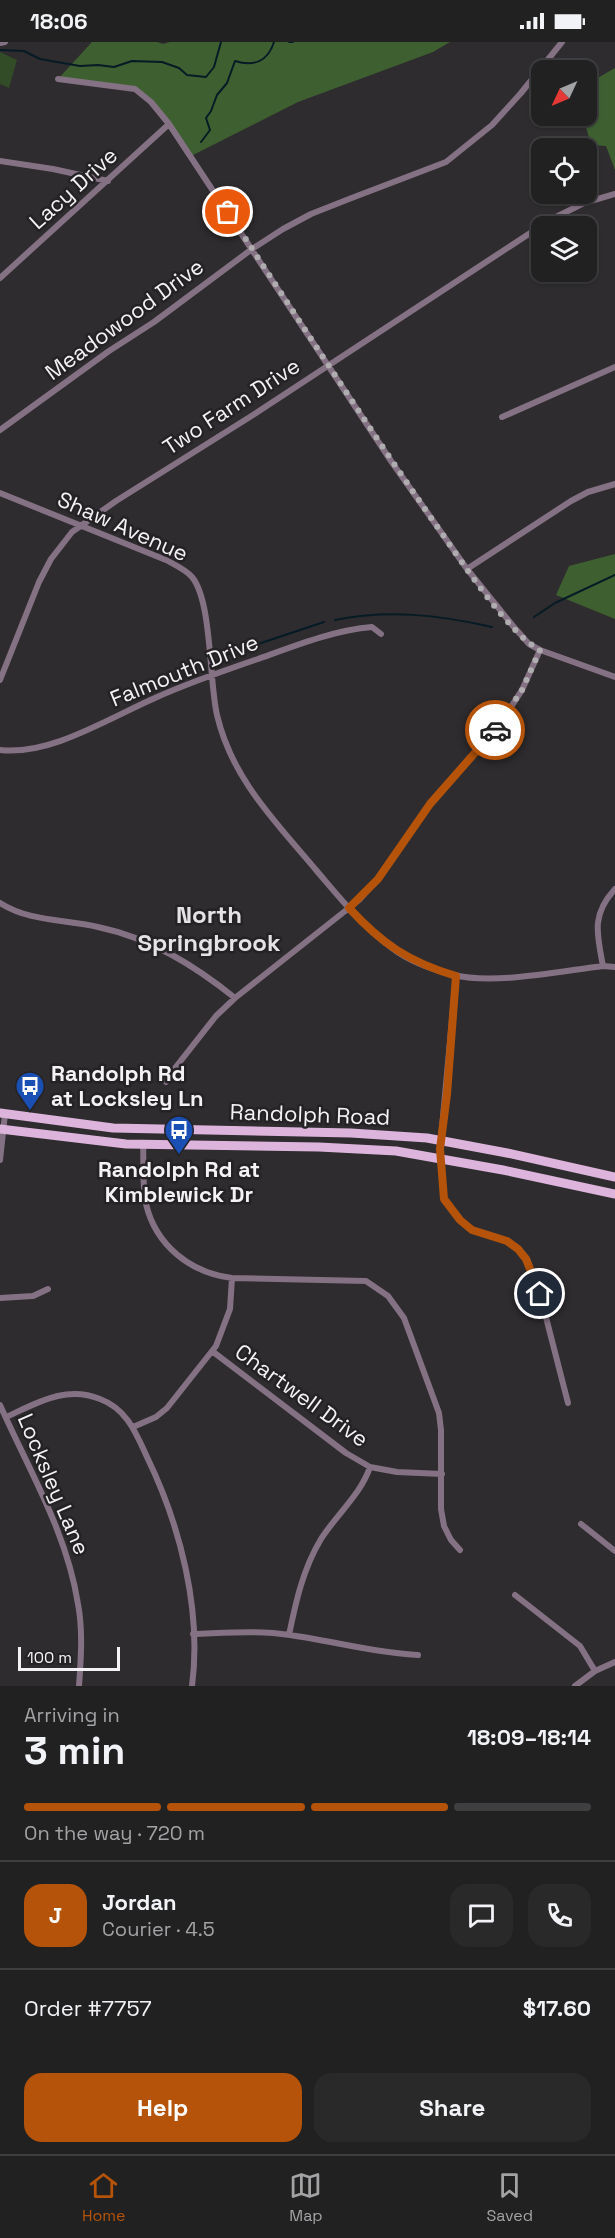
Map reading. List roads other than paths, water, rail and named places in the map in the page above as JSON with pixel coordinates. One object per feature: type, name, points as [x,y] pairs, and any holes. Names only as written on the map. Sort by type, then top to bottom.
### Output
[{"type":"main road","name":"Randolph Road","points":[[3,1113],[113,1128],[427,1138],[507,1153],[615,1178]]},
{"type":"main road","name":"Randolph Road","points":[[2,1129],[126,1144],[353,1148],[396,1151],[615,1194]]},
{"type":"street","points":[[0,43],[5,42]]},
{"type":"street","name":"Meadowood Drive","points":[[0,430],[109,351],[154,322],[252,249],[311,214],[446,162],[492,125],[562,42]]},
{"type":"street","points":[[58,79],[135,89],[151,102],[169,124],[328,365],[467,569],[529,644],[615,677]]},
{"type":"street","name":"Lacy Drive","points":[[0,278],[169,124]]},
{"type":"street","points":[[0,161],[108,181]]},
{"type":"street","name":"Two Farm Drive","points":[[0,680],[39,582],[51,559],[72,532],[116,501],[550,220],[584,203],[615,194]]},
{"type":"street","points":[[502,417],[615,367]]},
{"type":"street","points":[[467,569],[571,501],[588,492],[615,484]]},
{"type":"street","name":"Shaw Avenue","points":[[0,493],[166,560],[192,577],[204,609],[219,725],[231,758],[255,798],[368,929],[394,950],[436,970],[474,978],[503,978],[603,966],[615,967]]},
{"type":"street","name":"Falmouth Drive","points":[[0,750],[31,750],[52,744],[157,697],[285,649],[354,628],[372,627],[381,634]]},
{"type":"street","points":[[166,1082],[195,1041],[235,998],[349,908],[378,879],[430,804],[498,727],[522,690],[540,650]]},
{"type":"street","points":[[603,966],[597,921],[605,900],[615,890]]},
{"type":"street","points":[[0,903],[12,911],[28,916],[97,926],[154,945],[205,974],[235,998]]},
{"type":"street","points":[[456,976],[441,1142],[444,1199],[460,1220],[472,1230],[507,1241],[526,1259],[540,1294],[568,1403]]},
{"type":"street","points":[[0,1160],[3,1113]]},
{"type":"street","points":[[143,1143],[146,1202],[159,1237],[185,1263],[218,1276],[232,1278],[366,1281],[388,1296],[404,1318],[434,1398],[441,1430],[441,1509],[444,1526],[451,1540],[460,1550]]},
{"type":"street","points":[[134,1427],[156,1417],[167,1408],[216,1346],[228,1317],[232,1278]]},
{"type":"street","points":[[0,1298],[33,1296],[48,1288]]},
{"type":"street","name":"Chartwell Drive","points":[[212,1351],[346,1453],[370,1467],[397,1472],[442,1474]]},
{"type":"street","points":[[6,1417],[48,1398],[74,1393],[111,1403],[134,1427],[160,1482],[178,1536],[189,1585],[193,1634],[192,1686]]},
{"type":"street","name":"Locksley Lane","points":[[0,1405],[67,1555],[79,1605],[81,1632],[79,1686]]},
{"type":"street","points":[[289,1635],[297,1594],[308,1563],[322,1538],[365,1480],[370,1467]]},
{"type":"street","points":[[581,1524],[615,1551]]},
{"type":"street","points":[[515,1595],[580,1646],[595,1671]]},
{"type":"street","points":[[193,1634],[263,1632],[394,1654],[418,1655]]},
{"type":"street","points":[[575,1686],[595,1671],[615,1662]]},
{"type":"waterway","points":[[0,50],[24,51],[40,59],[80,66],[114,67],[132,61],[162,62],[179,68],[187,75],[206,77],[214,67],[221,42]]},
{"type":"waterway","points":[[201,142],[210,130],[206,118],[217,95],[227,83],[235,61],[242,63],[259,61],[268,54],[274,42]]},
{"type":"waterway","points":[[534,617],[555,603],[615,575]]},
{"type":"waterway","points":[[335,620],[394,614],[453,619],[492,627]]},
{"type":"waterway","points":[[219,657],[324,622]]},
{"type":"place","name":"Randolph Rd at Locksley Ln","points":[[30,1112]]},
{"type":"place","name":"Randolph Rd at Kimblewick Dr","points":[[179,1156]]},
{"type":"district","name":"North Springbrook","points":[[209,929]]}]
